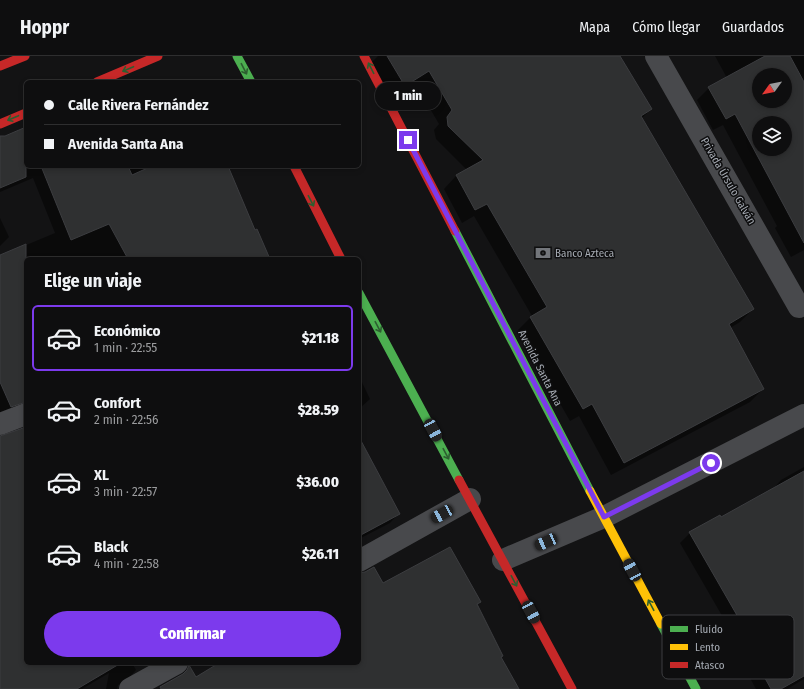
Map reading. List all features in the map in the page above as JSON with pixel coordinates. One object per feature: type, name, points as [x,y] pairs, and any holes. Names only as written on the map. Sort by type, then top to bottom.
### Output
[{"type":"main road","points":[[0,66],[25,56]]},
{"type":"main road","points":[[103,80],[158,56]]},
{"type":"main road","points":[[237,56],[249,80]]},
{"type":"main road","name":"Avenida Santa Ana","points":[[364,56],[662,625]]},
{"type":"main road","points":[[0,124],[24,114]]},
{"type":"main road","points":[[295,168],[340,257]]},
{"type":"main road","points":[[361,297],[572,689]]},
{"type":"main road","name":"Avenida Santa Ana","points":[[691,679],[696,689]]},
{"type":"street","name":"Privada Úrsulo Galván","points":[[656,56],[799,307]]},
{"type":"street","points":[[0,424],[24,415]]},
{"type":"street","points":[[503,560],[604,517],[804,415]]},
{"type":"street","points":[[361,560],[470,499]]},
{"type":"street","points":[[130,689],[173,665]]},
{"type":"building","points":[[387,56],[620,56],[652,109],[641,116],[754,309],[729,324],[764,389],[624,463],[592,404],[583,409],[530,317],[547,307],[487,204],[475,210],[456,175],[483,160],[448,126],[447,117],[452,110],[429,71],[405,86]]},
{"type":"building","points":[[765,56],[790,56],[804,82],[804,243],[757,156],[792,156],[792,116],[752,116],[752,146],[735,114],[726,119],[708,87]]},
{"type":"building","points":[[24,128],[24,168],[26,168],[26,177],[0,188],[0,136],[5,136]]},
{"type":"building","points":[[42,168],[129,168],[132,175],[148,168],[229,168],[255,230],[257,229],[269,257],[127,257],[109,224],[71,240]]},
{"type":"building","points":[[26,244],[26,257],[24,257],[24,403],[11,407],[0,382],[0,255]]},
{"type":"building","points":[[24,428],[24,665],[118,665],[77,689],[0,689],[0,436]]},
{"type":"building","points":[[361,441],[400,514],[361,535]]},
{"type":"building","points":[[804,471],[804,676],[781,689],[771,689],[765,679],[794,679],[794,615],[737,615],[689,532],[720,515],[721,517]]},
{"type":"building","points":[[450,547],[481,602],[477,604],[503,656],[501,657],[519,689],[161,689],[160,687],[183,674],[189,665],[196,677],[216,665],[361,665],[361,573],[374,567],[383,583]]},
{"type":"traffic: fast","points":[[237,56],[250,80]]},
{"type":"traffic: fast","points":[[455,231],[590,491]]},
{"type":"traffic: fast","points":[[361,297],[459,480]]},
{"type":"traffic: fast","points":[[691,679],[696,689]]},
{"type":"traffic: slow","points":[[590,491],[661,624]]},
{"type":"traffic: jam","points":[[0,66],[25,56]]},
{"type":"traffic: jam","points":[[102,80],[158,56]]},
{"type":"traffic: jam","points":[[364,56],[455,231]]},
{"type":"traffic: jam","points":[[0,124],[24,114]]},
{"type":"traffic: jam","points":[[295,168],[340,257]]},
{"type":"traffic: jam","points":[[459,480],[572,689]]},
{"type":"place","name":"Banco Azteca","points":[[543,253]]},
{"type":"route","points":[[408,140],[604,517],[711,463]]}]
